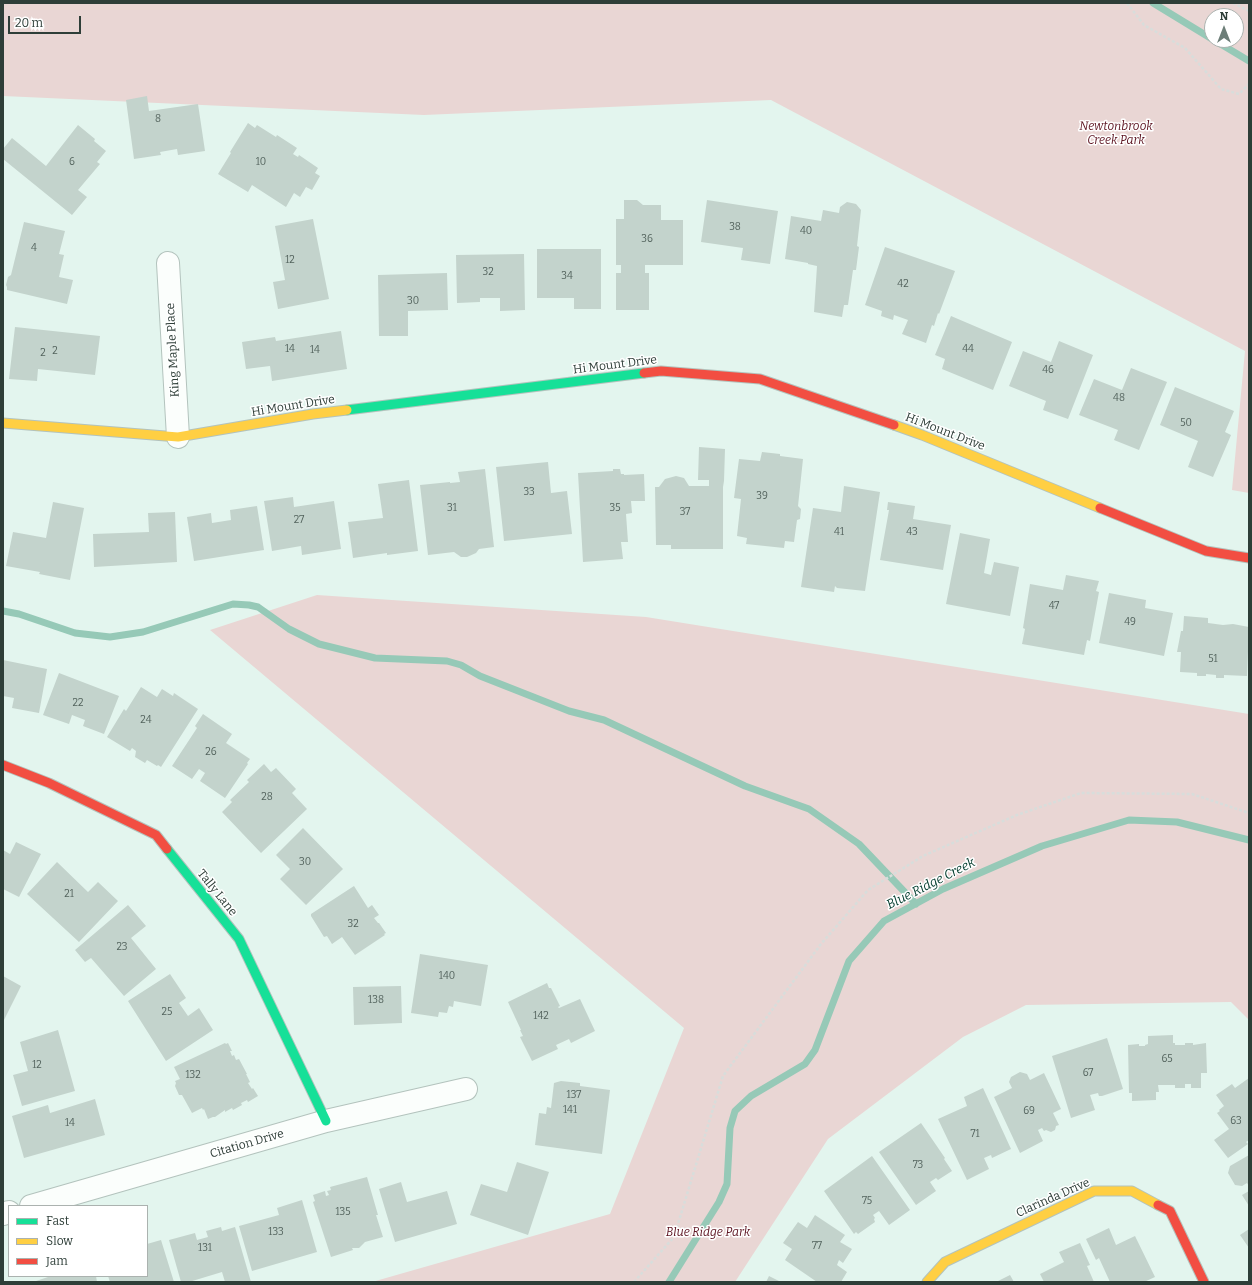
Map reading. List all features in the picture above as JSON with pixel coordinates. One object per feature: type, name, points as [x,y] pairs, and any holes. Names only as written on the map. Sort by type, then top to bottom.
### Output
[{"type":"street","name":"King Maple Place","points":[[168,263],[178,437]]},
{"type":"street","name":"Hi Mount Drive","points":[[3,423],[178,437],[313,414],[661,371],[760,379],[922,435],[1206,551],[1249,558]]},
{"type":"street","name":"Tally Lane","points":[[3,765],[50,783],[156,836],[239,939],[326,1122]]},
{"type":"street","name":"Citation Drive","points":[[35,1205],[326,1122],[466,1089]]},
{"type":"street","name":"Clarinda Drive","points":[[927,1282],[945,1262],[1094,1191],[1132,1191],[1170,1211],[1204,1282]]},
{"type":"path","points":[[1127,3],[1144,25],[1185,48],[1221,89],[1239,94],[1249,84]]},
{"type":"path","points":[[1233,3],[1249,11]]},
{"type":"path","points":[[634,1282],[674,1237],[723,1076],[822,944],[868,890],[924,856],[1017,815],[1082,793],[1192,794],[1249,813]]},
{"type":"green space","name":"Newtonbrook Creek Park","points":[[3,3],[1249,3],[1249,493],[1232,490],[1245,351],[771,100],[424,115],[3,96]]},
{"type":"green space","name":"Blue Ridge Park","points":[[317,595],[646,617],[1249,714],[1249,1020],[1231,1002],[1026,1005],[963,1037],[828,1139],[735,1282],[372,1282],[610,1214],[684,1028],[210,630]]},
{"type":"building","points":[[147,96],[149,111],[198,104],[205,151],[178,155],[177,149],[160,152],[161,155],[134,159],[126,100]]},
{"type":"building","points":[[248,123],[255,128],[257,125],[276,137],[277,135],[297,148],[293,154],[298,157],[299,155],[318,168],[315,173],[320,176],[312,190],[306,187],[300,197],[294,193],[286,207],[252,185],[248,192],[218,174]]},
{"type":"building","points":[[78,125],[95,139],[94,141],[106,151],[97,162],[100,164],[78,190],[87,197],[72,215],[3,159],[3,149],[12,138],[46,166]]},
{"type":"building","points":[[624,200],[637,200],[643,205],[661,205],[661,220],[683,220],[683,265],[645,265],[645,273],[649,273],[649,310],[616,310],[616,273],[621,273],[621,265],[616,265],[616,219],[624,219]]},
{"type":"building","points":[[707,200],[778,211],[770,264],[741,260],[743,248],[701,242]]},
{"type":"building","points":[[847,202],[856,204],[861,210],[856,270],[853,270],[848,305],[844,305],[842,317],[814,312],[817,266],[785,259],[791,216],[821,221],[823,210],[839,213],[840,207]]},
{"type":"building","points":[[313,219],[329,299],[278,309],[273,282],[285,280],[275,226]]},
{"type":"building","points":[[24,222],[65,231],[59,254],[64,255],[59,277],[73,280],[67,304],[7,290],[6,285],[8,277],[11,275]]},
{"type":"building","points":[[885,247],[955,271],[939,314],[938,313],[934,326],[932,325],[926,343],[902,334],[908,320],[894,315],[893,320],[881,316],[882,311],[865,305]]},
{"type":"building","points":[[537,249],[601,249],[601,309],[574,309],[574,298],[537,298]]},
{"type":"building","points":[[524,254],[525,310],[500,311],[500,298],[480,298],[480,302],[457,303],[456,255]]},
{"type":"building","points":[[447,273],[448,310],[408,311],[408,336],[379,336],[378,275]]},
{"type":"building","points":[[951,316],[1012,342],[993,390],[942,369],[945,359],[935,355]]},
{"type":"building","points":[[15,327],[100,336],[95,375],[38,369],[37,381],[9,379]]},
{"type":"building","points":[[341,331],[347,369],[272,381],[270,366],[246,369],[242,342],[275,337],[276,341]]},
{"type":"building","points":[[1059,341],[1093,355],[1068,419],[1043,410],[1046,401],[1009,386],[1023,351],[1051,362]]},
{"type":"building","points":[[1131,368],[1167,382],[1139,450],[1114,440],[1118,430],[1079,415],[1094,379],[1122,390]]},
{"type":"building","points":[[1175,387],[1234,411],[1225,432],[1231,435],[1213,477],[1188,467],[1198,441],[1160,425]]},
{"type":"building","points":[[699,447],[725,449],[723,487],[723,549],[671,549],[671,545],[656,545],[655,487],[659,487],[665,479],[676,476],[684,478],[689,486],[709,486],[709,480],[698,480]]},
{"type":"building","points":[[762,452],[803,459],[798,506],[801,509],[800,519],[797,520],[794,542],[785,541],[784,548],[746,544],[747,538],[737,536],[741,499],[734,498],[739,459],[760,461]]},
{"type":"building","points":[[548,462],[551,493],[567,491],[572,534],[504,541],[496,467]]},
{"type":"building","points":[[485,469],[494,547],[479,549],[476,553],[467,557],[461,557],[454,552],[428,555],[420,485],[460,482],[458,472]]},
{"type":"building","points":[[613,469],[620,469],[621,474],[624,475],[644,474],[645,501],[631,501],[632,513],[626,514],[628,542],[621,542],[623,559],[583,562],[578,473],[613,471]]},
{"type":"building","points":[[409,480],[418,551],[387,555],[387,553],[353,558],[348,522],[383,518],[378,484]]},
{"type":"building","points":[[844,486],[880,492],[865,591],[837,588],[835,586],[834,592],[801,587],[813,508],[841,512]]},
{"type":"building","points":[[293,497],[294,507],[334,501],[341,549],[302,555],[301,546],[272,551],[264,501]]},
{"type":"building","points":[[53,502],[84,508],[70,580],[39,574],[40,572],[6,566],[13,532],[46,538]]},
{"type":"building","points":[[888,502],[915,506],[913,519],[951,525],[943,570],[880,560],[889,510],[887,510]]},
{"type":"building","points":[[257,506],[264,550],[194,561],[187,517],[211,513],[212,523],[231,520],[230,510]]},
{"type":"building","points":[[175,512],[177,562],[94,567],[93,534],[149,532],[148,513]]},
{"type":"building","points":[[960,533],[990,539],[984,573],[991,575],[994,562],[1019,567],[1010,616],[946,604]]},
{"type":"building","points":[[1066,575],[1099,581],[1096,591],[1099,592],[1090,641],[1087,640],[1084,655],[1022,644],[1030,584],[1063,590]]},
{"type":"building","points":[[1109,593],[1146,600],[1145,608],[1173,613],[1164,656],[1099,643]]},
{"type":"building","points":[[1184,616],[1208,618],[1208,623],[1223,625],[1233,624],[1249,627],[1247,676],[1224,675],[1224,678],[1216,678],[1216,675],[1206,674],[1206,676],[1197,676],[1197,673],[1180,672],[1181,652],[1177,652],[1181,631],[1183,631]]},
{"type":"building","points":[[3,660],[47,669],[39,713],[12,708],[14,698],[3,696]]},
{"type":"building","points":[[59,673],[119,696],[104,734],[83,726],[85,720],[72,715],[69,724],[43,715]]},
{"type":"building","points":[[141,687],[157,697],[162,689],[173,696],[174,693],[198,709],[161,767],[147,760],[145,763],[135,757],[136,751],[132,748],[130,751],[107,737],[124,709],[126,711]]},
{"type":"building","points":[[203,714],[232,734],[226,743],[250,759],[225,798],[200,781],[205,773],[199,769],[192,779],[172,766],[197,728],[195,726]]},
{"type":"building","points":[[264,764],[271,772],[276,768],[296,789],[292,793],[307,809],[261,853],[222,812],[232,802],[230,800],[249,782],[247,780]]},
{"type":"building","points":[[303,828],[343,869],[306,905],[280,879],[290,869],[276,855]]},
{"type":"building","points":[[16,842],[41,854],[19,897],[3,889],[3,850],[10,854]]},
{"type":"building","points":[[57,862],[88,892],[98,882],[118,901],[79,942],[27,894]]},
{"type":"building","points":[[354,886],[368,908],[372,905],[379,915],[374,918],[386,933],[355,955],[342,937],[332,944],[327,936],[324,937],[311,916],[311,914]]},
{"type":"building","points":[[128,905],[146,926],[131,938],[156,969],[124,996],[91,958],[85,962],[75,950]]},
{"type":"building","points":[[420,954],[488,965],[481,1006],[454,1001],[453,1007],[449,1006],[447,1013],[439,1012],[438,1017],[411,1013]]},
{"type":"building","points":[[170,974],[186,998],[179,1003],[188,1016],[199,1008],[213,1030],[166,1061],[128,1001]]},
{"type":"building","points":[[3,976],[21,986],[3,1022]]},
{"type":"building","points":[[547,983],[560,1006],[558,1007],[559,1008],[580,999],[595,1031],[571,1043],[569,1039],[556,1045],[558,1049],[532,1061],[520,1037],[523,1036],[521,1030],[508,1002]]},
{"type":"building","points":[[401,986],[402,1023],[354,1025],[353,987]]},
{"type":"building","points":[[58,1030],[75,1091],[22,1106],[13,1075],[28,1071],[20,1042]]},
{"type":"building","points":[[1173,1035],[1173,1043],[1175,1043],[1175,1045],[1185,1045],[1185,1043],[1193,1043],[1193,1045],[1206,1043],[1207,1073],[1201,1073],[1201,1088],[1191,1088],[1191,1084],[1185,1084],[1185,1088],[1175,1088],[1175,1085],[1158,1085],[1159,1092],[1156,1092],[1156,1100],[1132,1101],[1132,1093],[1129,1093],[1128,1045],[1139,1044],[1139,1046],[1145,1046],[1148,1044],[1148,1036]]},
{"type":"building","points":[[1107,1038],[1123,1089],[1102,1096],[1099,1096],[1098,1093],[1090,1095],[1095,1110],[1071,1118],[1052,1056]]},
{"type":"building","points":[[225,1043],[228,1043],[232,1051],[230,1051],[232,1056],[234,1055],[236,1060],[239,1059],[250,1082],[248,1083],[258,1096],[248,1102],[247,1100],[241,1103],[242,1105],[233,1110],[232,1108],[225,1112],[225,1110],[215,1117],[208,1119],[204,1109],[203,1110],[202,1108],[192,1113],[182,1095],[179,1095],[175,1086],[175,1081],[180,1079],[174,1067]]},
{"type":"building","points":[[1020,1072],[1027,1074],[1030,1080],[1044,1073],[1061,1109],[1053,1113],[1059,1125],[1056,1126],[1055,1130],[1051,1132],[1046,1130],[1044,1131],[1042,1128],[1038,1130],[1043,1141],[1020,1153],[994,1097],[1012,1088],[1009,1082],[1011,1077]]},
{"type":"building","points":[[1249,1078],[1249,1140],[1246,1142],[1248,1144],[1228,1158],[1214,1140],[1229,1129],[1217,1113],[1224,1106],[1216,1095],[1232,1084],[1235,1088]]},
{"type":"building","points":[[561,1081],[580,1083],[580,1086],[610,1090],[602,1154],[535,1145],[539,1113],[546,1114],[547,1107],[551,1108],[554,1083]]},
{"type":"building","points":[[983,1088],[1011,1149],[992,1158],[991,1155],[984,1158],[989,1169],[967,1180],[938,1119],[967,1106],[964,1097]]},
{"type":"building","points":[[95,1099],[105,1135],[24,1158],[12,1116],[48,1105],[50,1113]]},
{"type":"building","points":[[921,1123],[952,1171],[938,1180],[936,1178],[930,1182],[936,1191],[916,1205],[879,1152]]},
{"type":"building","points":[[1249,1155],[1249,1186],[1247,1183],[1242,1186],[1235,1185],[1228,1173],[1230,1166]]},
{"type":"building","points":[[872,1156],[910,1210],[889,1225],[879,1211],[873,1215],[875,1222],[858,1234],[856,1232],[854,1234],[824,1191]]},
{"type":"building","points":[[517,1162],[549,1172],[528,1235],[470,1215],[481,1184],[507,1192]]},
{"type":"building","points":[[367,1177],[383,1237],[365,1242],[359,1248],[352,1248],[353,1250],[331,1257],[313,1202],[315,1201],[313,1195],[325,1191],[326,1196],[329,1195],[327,1191],[331,1190],[330,1187]]},
{"type":"building","points":[[401,1182],[407,1202],[447,1191],[457,1224],[395,1242],[379,1189]]},
{"type":"building","points":[[1249,1191],[1249,1206],[1242,1195]]},
{"type":"building","points":[[302,1200],[317,1252],[252,1271],[239,1226],[279,1215],[277,1208]]},
{"type":"building","points":[[815,1215],[845,1235],[840,1242],[852,1249],[843,1263],[839,1260],[837,1265],[847,1272],[841,1282],[817,1282],[785,1260],[792,1249],[783,1243],[798,1222],[807,1228]]},
{"type":"building","points":[[221,1227],[222,1231],[235,1227],[251,1282],[225,1282],[222,1272],[189,1282],[181,1282],[169,1240],[195,1233],[197,1240],[208,1237],[206,1231]]},
{"type":"building","points":[[1109,1228],[1116,1245],[1135,1236],[1155,1277],[1144,1282],[1110,1282],[1099,1258],[1096,1260],[1086,1239]]},
{"type":"building","points":[[1249,1229],[1249,1248],[1240,1235]]},
{"type":"building","points":[[161,1240],[174,1282],[110,1282],[108,1277],[148,1277],[148,1244]]},
{"type":"building","points":[[1080,1243],[1090,1265],[1087,1266],[1094,1282],[1044,1282],[1040,1274],[1064,1262],[1059,1252]]},
{"type":"building","points":[[1010,1275],[1014,1282],[996,1282]]},
{"type":"building","points":[[769,1276],[781,1282],[766,1282]]},
{"type":"building","points":[[48,1277],[96,1277],[97,1282],[37,1282],[36,1281]]},
{"type":"waterway","points":[[1153,3],[1204,34]]},
{"type":"waterway","points":[[1227,48],[1249,61]]},
{"type":"waterway","points":[[3,611],[19,614],[75,633],[110,637],[143,632],[233,604],[249,605],[258,607],[289,629],[319,644],[375,658],[447,661],[461,665],[480,676],[569,711],[604,720],[745,786],[809,809],[859,844],[916,904]]},
{"type":"waterway","name":"Blue Ridge Creek","points":[[669,1282],[719,1202],[727,1184],[730,1128],[735,1111],[751,1096],[805,1064],[815,1050],[849,961],[884,921],[943,889],[1042,846],[1129,820],[1177,822],[1249,840]]},
{"type":"traffic: fast","points":[[347,410],[644,373]]},
{"type":"traffic: fast","points":[[167,849],[239,939],[326,1121]]},
{"type":"traffic: slow","points":[[3,423],[178,437],[313,414],[347,410]]},
{"type":"traffic: slow","points":[[894,425],[1100,508]]},
{"type":"traffic: slow","points":[[927,1282],[945,1262],[1094,1191],[1132,1191],[1158,1205]]},
{"type":"traffic: jam","points":[[644,373],[661,371],[760,379],[894,425]]},
{"type":"traffic: jam","points":[[1100,508],[1206,551],[1249,558]]},
{"type":"traffic: jam","points":[[3,765],[49,783],[156,835],[167,849]]},
{"type":"traffic: jam","points":[[1158,1205],[1170,1211],[1204,1282]]}]
